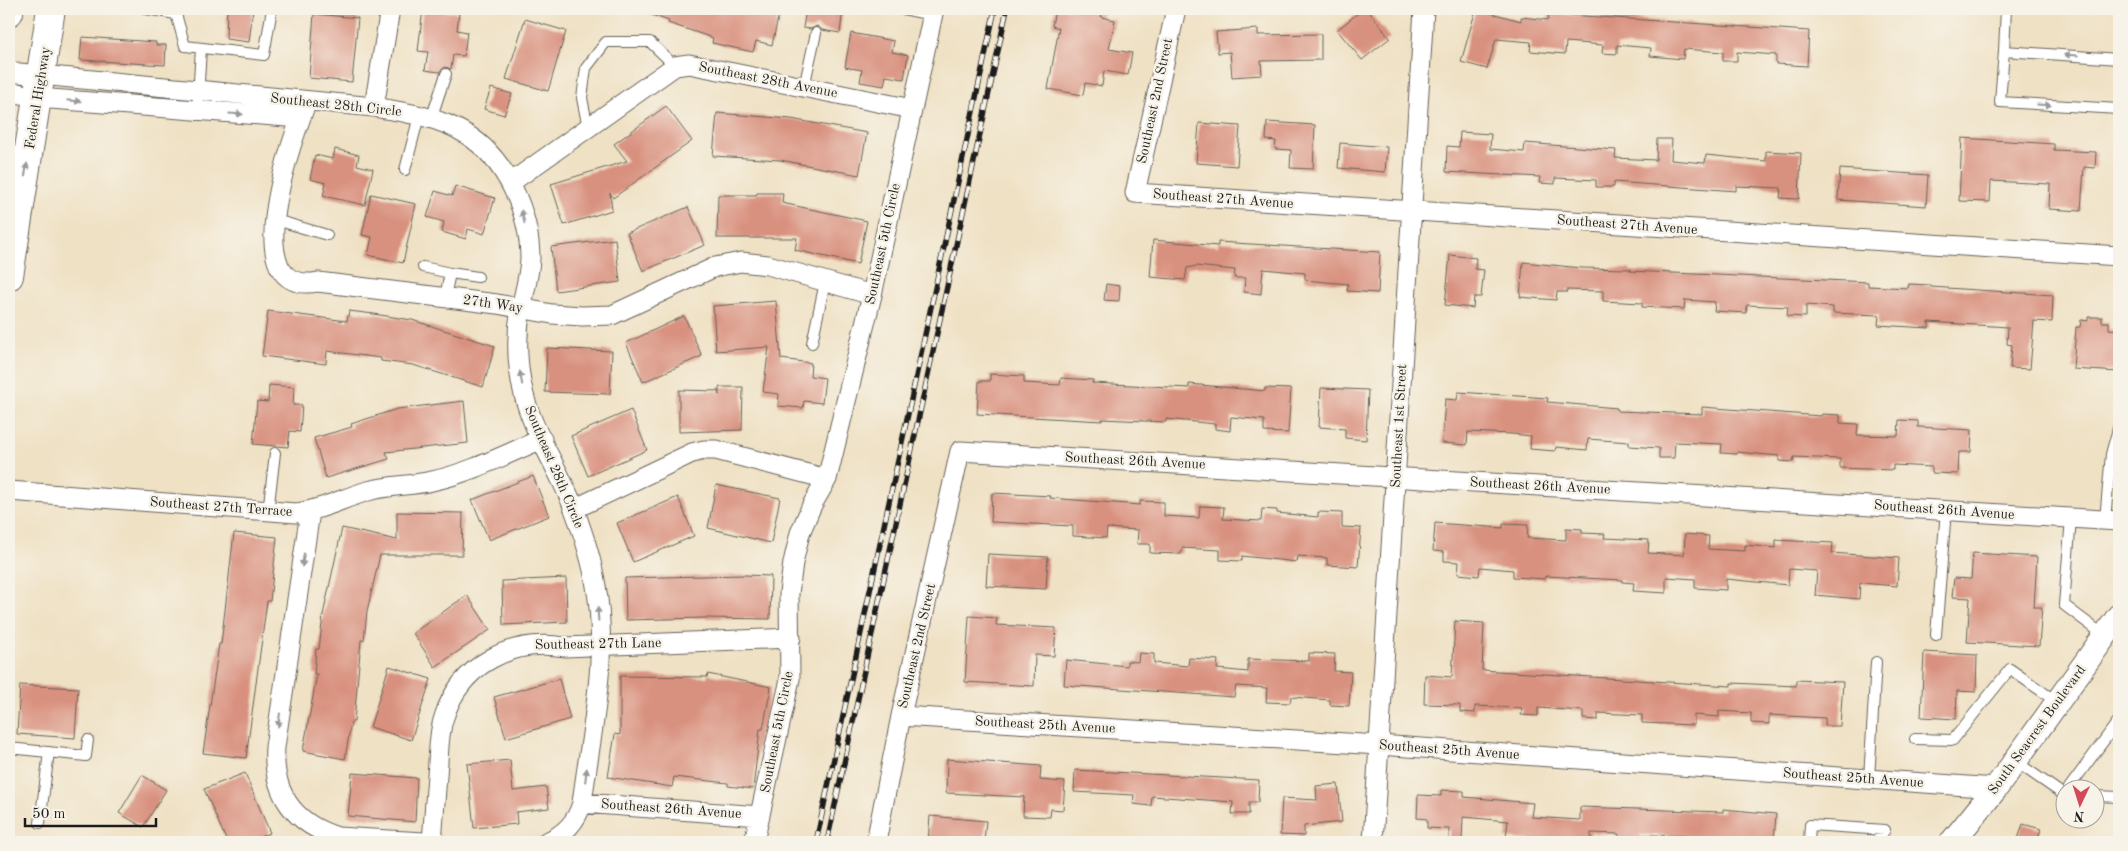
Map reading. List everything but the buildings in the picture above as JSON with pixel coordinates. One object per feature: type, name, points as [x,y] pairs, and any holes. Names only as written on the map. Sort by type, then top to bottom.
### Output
[{"type":"main road","name":"Federal Highway","points":[[9,276],[51,9]]},
{"type":"street","points":[[374,107],[390,9]]},
{"type":"street","name":"Southeast 2nd Street","points":[[1135,193],[1176,9]]},
{"type":"street","name":"Southeast 1st Street","points":[[1373,842],[1424,9]]},
{"type":"street","name":"Southeast 5th Circle","points":[[754,842],[790,679],[789,593],[793,563],[800,534],[812,505],[827,479],[872,295],[933,12]]},
{"type":"street","name":"Southeast 28th Avenue","points":[[676,66],[689,64],[912,109]]},
{"type":"street","points":[[510,183],[676,66]]},
{"type":"street","points":[[9,72],[40,87]]},
{"type":"street","name":"Southeast 28th Circle","points":[[9,91],[40,87],[198,91],[303,109]]},
{"type":"street","name":"Southeast 28th Circle","points":[[40,87],[197,115],[374,107],[425,118],[467,135],[486,151],[510,183],[522,210],[528,234],[530,259],[527,284],[521,308],[518,338],[519,366],[524,394],[533,422],[574,509],[596,586],[600,645],[599,671],[579,814],[571,824],[546,842]]},
{"type":"street","name":"27th Way","points":[[303,109],[281,179],[274,250],[276,263],[283,274],[293,282],[306,285],[318,282],[582,316],[612,315],[714,267],[741,262],[768,265],[872,295]]},
{"type":"street","name":"Southeast 27th Avenue","points":[[1135,193],[2119,256]]},
{"type":"street","name":"Southeast 27th Terrace","points":[[9,491],[268,512],[310,512],[366,492],[391,486],[430,482],[455,475],[542,439]]},
{"type":"street","points":[[574,509],[692,453],[704,450],[716,450],[827,479]]},
{"type":"street","name":"Southeast 2nd Street","points":[[876,842],[901,716],[960,451]]},
{"type":"street","name":"Southeast 26th Avenue","points":[[960,451],[2112,521]]},
{"type":"street","points":[[310,512],[275,747],[276,774],[279,787],[285,800],[303,820],[326,833],[338,837],[424,842]]},
{"type":"street","name":"South Seacrest Boulevard","points":[[1952,842],[1996,788],[2119,616]]},
{"type":"street","name":"Southeast 27th Lane","points":[[432,842],[441,730],[448,706],[461,684],[490,658],[514,648],[539,644],[565,647],[791,638]]},
{"type":"street","name":"Southeast 25th Avenue","points":[[901,716],[1379,745],[1996,788]]},
{"type":"street","name":"Southeast 26th Avenue","points":[[582,803],[760,816]]},
{"type":"lane","points":[[146,9],[176,14],[185,46],[264,55],[272,9]]},
{"type":"lane","points":[[903,9],[933,12]]},
{"type":"lane","points":[[2006,9],[2000,102],[2119,108]]},
{"type":"lane","points":[[804,87],[816,33]]},
{"type":"lane","points":[[588,128],[582,98],[586,68],[606,42],[650,42],[676,66]]},
{"type":"lane","points":[[197,115],[201,48]]},
{"type":"lane","points":[[2004,51],[2119,58]]},
{"type":"lane","points":[[406,170],[425,118],[446,74]]},
{"type":"lane","points":[[276,220],[327,235]]},
{"type":"lane","points":[[423,267],[478,277]]},
{"type":"lane","points":[[445,297],[450,273]]},
{"type":"lane","points":[[812,343],[825,282]]},
{"type":"lane","points":[[2112,521],[2111,454],[2119,425]]},
{"type":"lane","points":[[268,512],[274,454]]},
{"type":"lane","points":[[1936,635],[1946,510]]},
{"type":"lane","points":[[2071,518],[2064,605],[2105,636]]},
{"type":"lane","points":[[1869,779],[1876,662]]},
{"type":"lane","points":[[1915,739],[1953,740],[2010,669],[2057,702]]},
{"type":"lane","points":[[2077,778],[2119,720]]},
{"type":"lane","points":[[9,748],[86,756],[88,740]]},
{"type":"lane","points":[[40,823],[49,752]]},
{"type":"lane","points":[[2015,761],[2056,787]]},
{"type":"lane","points":[[2106,796],[2119,797]]},
{"type":"lane","points":[[1809,842],[1810,825],[1885,830],[1876,842]]},
{"type":"railway","points":[[816,842],[995,9]]},
{"type":"railway","points":[[827,842],[1007,9]]}]
